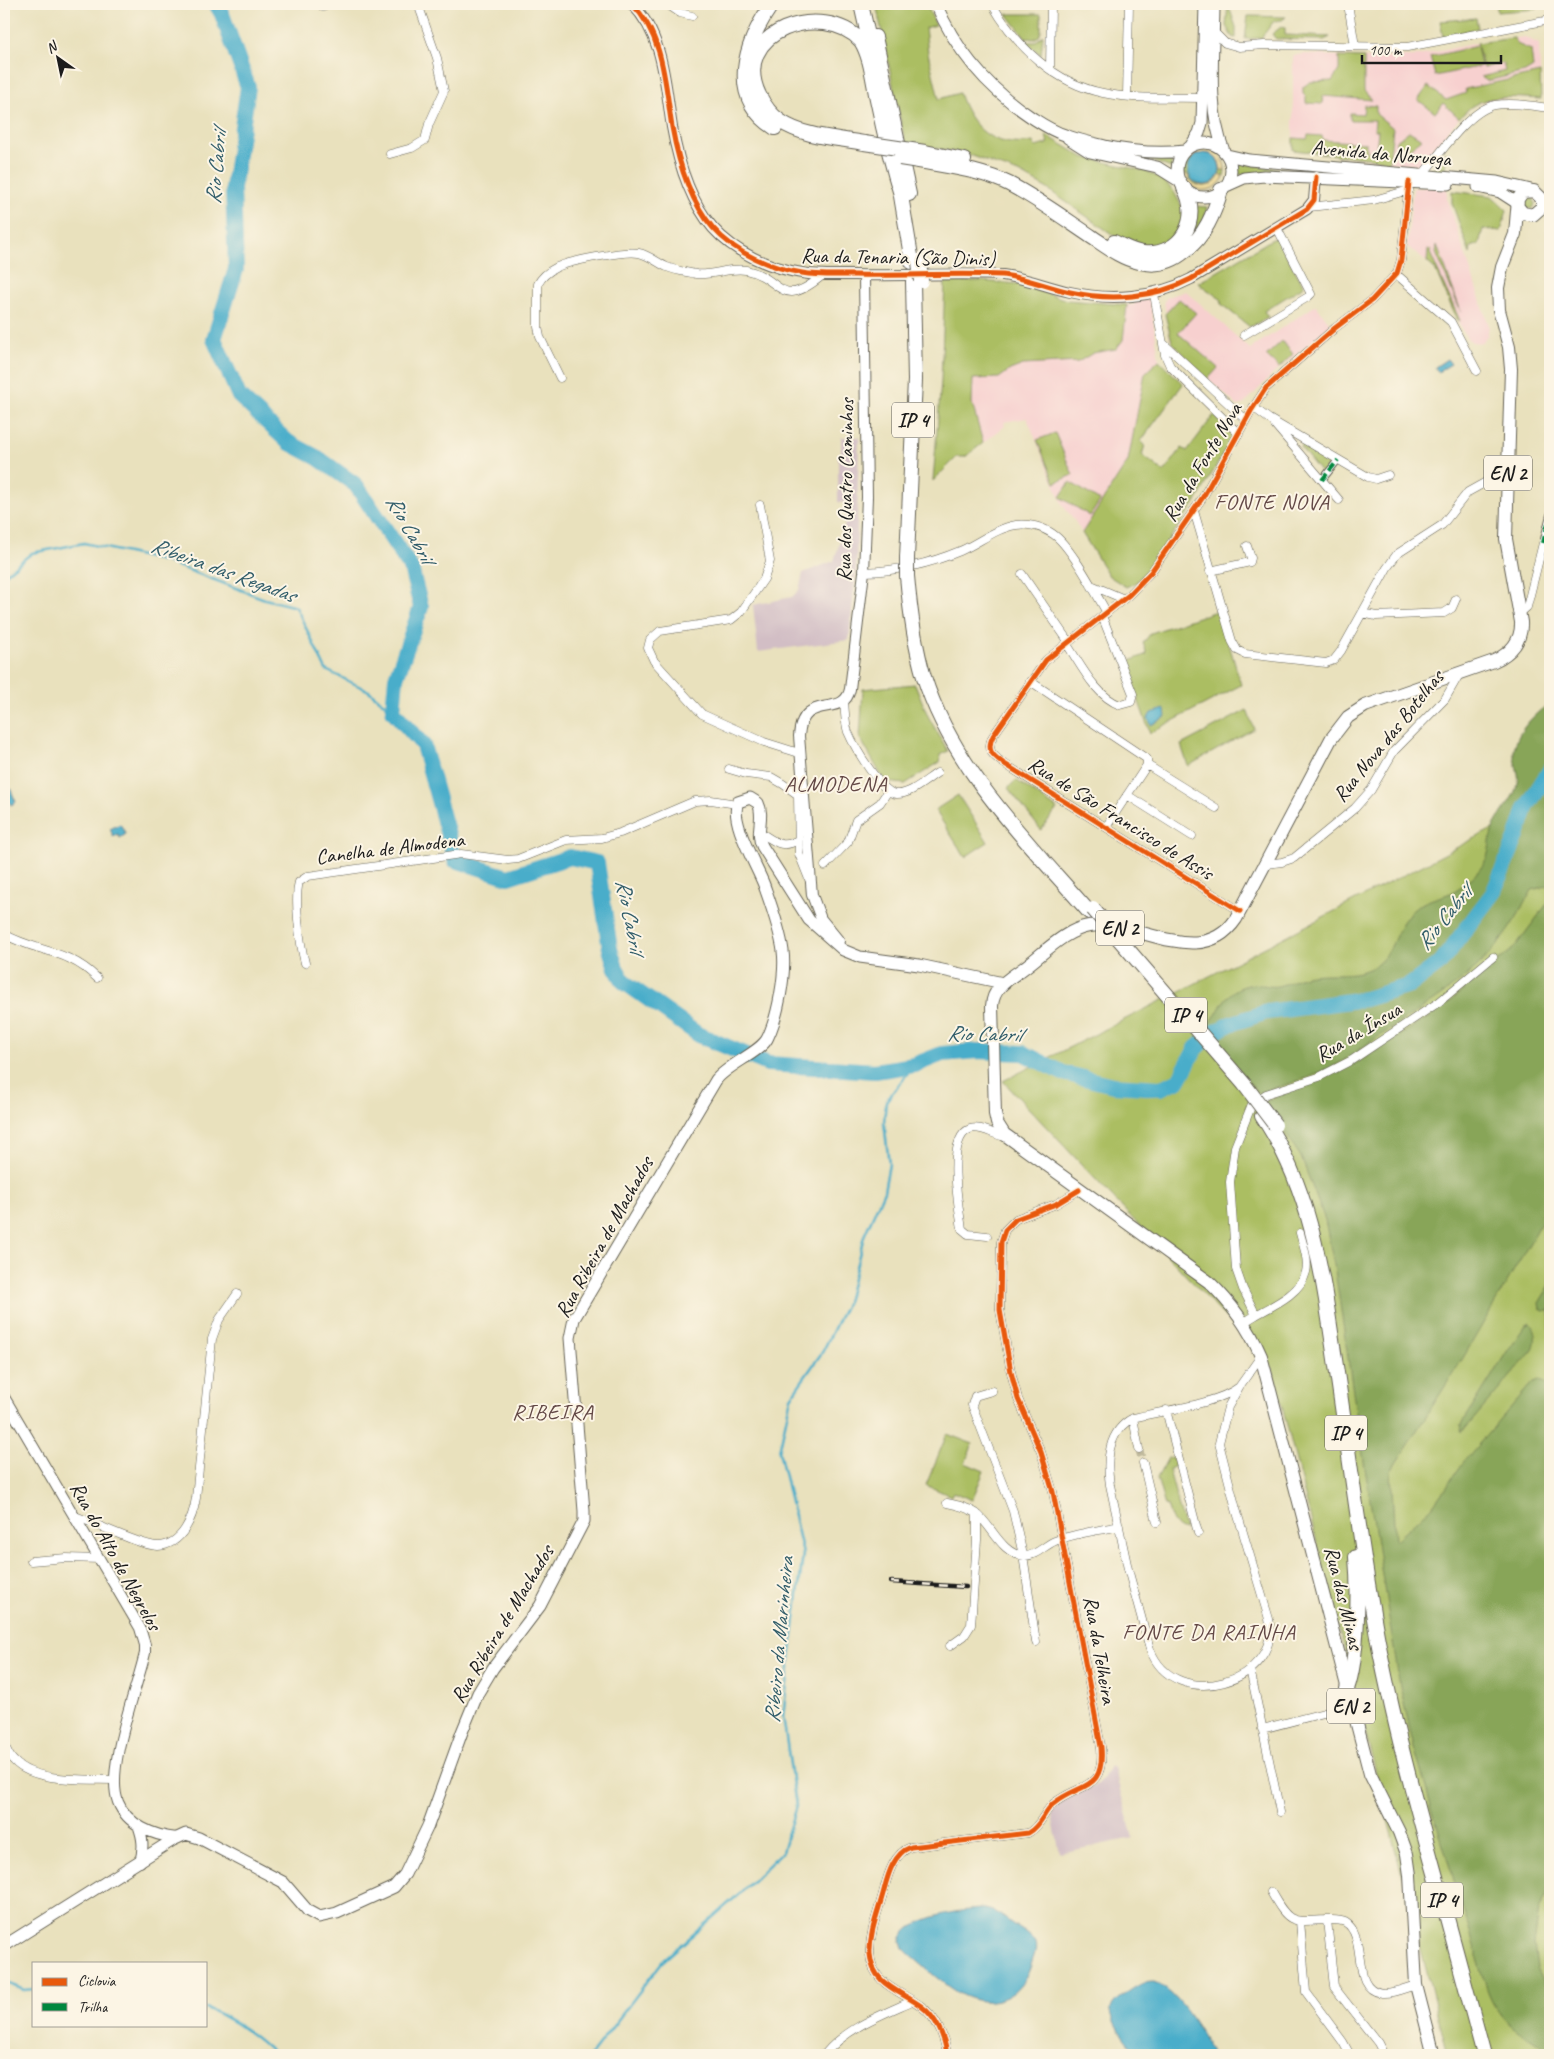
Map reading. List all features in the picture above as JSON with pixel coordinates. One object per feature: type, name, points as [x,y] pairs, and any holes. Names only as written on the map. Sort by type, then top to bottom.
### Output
[{"type":"highway","points":[[772,4],[755,32],[746,55],[744,76],[756,108],[772,126],[791,137],[809,143],[864,148],[981,165],[1016,180],[1114,242],[1142,253],[1160,252],[1170,248],[1184,237],[1188,230],[1191,213],[1188,195],[1182,185]]},
{"type":"highway","name":"IP 4","points":[[861,4],[915,262]]},
{"type":"highway","name":"IP 4","points":[[868,4],[905,176],[917,281],[910,558],[920,630],[930,671],[948,720],[960,744],[977,770],[1091,910],[1272,1126],[1298,1186],[1314,1234],[1372,1607],[1395,1722],[1405,1767],[1484,2055]]},
{"type":"highway","points":[[864,148],[792,128],[780,122],[767,108],[758,92],[754,70],[760,44],[776,25],[799,14],[821,13],[842,22],[861,40],[869,62],[890,158],[902,198]]},
{"type":"highway","points":[[925,157],[1003,181],[1122,256],[1147,263],[1166,262],[1190,247],[1210,222],[1223,189]]},
{"type":"highway","name":"IP 4","points":[[1091,910],[1244,1084],[1272,1126],[1305,1182],[1323,1242],[1389,1663],[1408,1751],[1491,2055]]},
{"type":"highway","points":[[1345,1424],[1357,1583],[1352,1667],[1346,1689]]},
{"type":"main road","points":[[936,4],[961,49],[990,83],[1014,105],[1085,150],[1152,166],[1194,194],[1205,196],[1223,189],[1231,171],[1216,130],[1213,106],[1214,4]]},
{"type":"main road","points":[[1182,185],[1177,168],[1180,159],[1200,128],[1205,4]]},
{"type":"main road","points":[[1065,136],[1163,154],[1208,143],[1225,153]]},
{"type":"main road","name":"Avenida da Noruega","points":[[1225,153],[1250,160],[1498,182],[1533,191]]},
{"type":"main road","name":"Avenida da Noruega","points":[[1223,189],[1241,179],[1256,176],[1316,177],[1409,186],[1488,188],[1500,192],[1517,205]]},
{"type":"main road","points":[[1533,191],[1542,199],[1543,210],[1526,215],[1517,205],[1520,195],[1527,190],[1550,192]]},
{"type":"main road","name":"EN 2","points":[[1079,1190],[1008,1138],[997,1123],[992,1011],[994,995],[1003,983],[1066,936],[1084,928],[1110,926],[1177,941],[1199,942],[1213,940],[1224,933],[1240,911],[1266,864],[1331,739],[1348,717],[1365,706],[1499,658],[1511,650],[1520,635],[1520,613],[1506,538],[1511,364],[1499,310],[1498,288],[1502,267],[1513,241],[1517,205]]},
{"type":"main road","name":"EN 2","points":[[1513,241],[1543,210]]},
{"type":"main road","points":[[737,804],[748,798],[758,804],[761,812],[758,831],[762,846],[809,920],[836,945],[852,954],[924,966],[1003,983]]},
{"type":"main road","name":"Rua Ribeira de Machados","points":[[177,1838],[186,1834],[194,1836],[283,1882],[308,1911],[319,1916],[334,1914],[385,1893],[394,1888],[403,1877],[430,1822],[464,1726],[478,1694],[493,1668],[540,1606],[584,1521],[570,1338],[573,1322],[714,1083],[721,1074],[759,1047],[768,1037],[784,974],[783,954],[764,886],[742,835],[736,813],[737,804]]},
{"type":"main road","name":"Rua das Minas","points":[[1079,1190],[1202,1277],[1222,1295],[1243,1323],[1261,1356],[1346,1689],[1374,1784],[1399,1832],[1407,1854],[1410,1875],[1416,1985],[1434,2055]]},
{"type":"main road","points":[[4,1946],[177,1838]]},
{"type":"street","points":[[390,154],[412,148],[425,140],[429,124],[443,94],[443,82],[437,58],[418,4]]},
{"type":"street","name":"Rua da Tenaria (São Dinis)","points":[[632,4],[646,20],[657,44],[674,136],[681,163],[692,192],[706,219],[728,242],[755,258],[794,272],[864,276],[1003,275],[1025,278],[1079,294],[1133,296],[1154,294],[1186,282],[1310,207]]},
{"type":"street","points":[[667,4],[680,13],[692,16]]},
{"type":"street","points":[[992,4],[1017,41],[1033,57],[1073,83],[1092,90],[1127,96],[1202,98]]},
{"type":"street","points":[[1050,4],[1050,69]]},
{"type":"street","points":[[1127,96],[1129,4]]},
{"type":"street","points":[[1348,4],[1355,46]]},
{"type":"street","points":[[1214,32],[1225,42],[1239,47],[1264,44],[1414,47],[1505,27],[1550,20]]},
{"type":"street","points":[[1423,174],[1465,125],[1490,107],[1501,105],[1550,108]]},
{"type":"street","points":[[1310,207],[1314,200],[1316,177]]},
{"type":"street","points":[[1310,207],[1374,200],[1409,186]]},
{"type":"street","name":"Rua da Fonte Nova","points":[[989,748],[993,736],[1046,660],[1127,597],[1155,566],[1194,511],[1246,420],[1274,380],[1335,328],[1372,300],[1396,274],[1401,260],[1409,186]]},
{"type":"street","points":[[1244,336],[1311,294],[1277,228]]},
{"type":"street","points":[[560,378],[544,348],[538,327],[538,284],[540,278],[557,267],[568,263],[620,254],[640,253],[669,268],[696,274],[745,270],[756,274],[781,289],[797,292],[823,275]]},
{"type":"street","points":[[1396,274],[1451,322],[1477,371]]},
{"type":"street","name":"Rua dos Quatro Caminhos","points":[[844,702],[848,698],[850,689],[864,572],[867,436],[864,276]]},
{"type":"street","points":[[1154,294],[1166,358],[1170,366],[1239,434]]},
{"type":"street","points":[[1164,344],[1246,420]]},
{"type":"street","points":[[1254,407],[1270,419],[1371,478],[1388,475]]},
{"type":"street","points":[[1270,419],[1339,500]]},
{"type":"street","points":[[1322,480],[1338,460]]},
{"type":"street","points":[[1194,511],[1210,571],[1232,641],[1237,650],[1245,654],[1321,663],[1330,662],[1341,651],[1390,563],[1397,554],[1446,522],[1465,494],[1471,489],[1508,474]]},
{"type":"street","points":[[760,505],[770,561],[764,579],[741,612],[731,620],[660,631],[650,640],[648,648],[654,661],[702,714],[764,742],[799,753]]},
{"type":"street","points":[[1520,613],[1527,607],[1550,515]]},
{"type":"street","points":[[864,572],[898,570],[927,563],[961,551],[1008,527],[1024,525],[1042,528],[1057,537],[1091,585],[1104,614],[1133,694],[1131,702],[1120,705],[1106,697],[1096,687],[1022,574]]},
{"type":"street","points":[[1210,571],[1248,563],[1251,558],[1247,546]]},
{"type":"street","points":[[1091,585],[1127,597]]},
{"type":"street","points":[[1362,613],[1376,616],[1444,613],[1452,608],[1456,599]]},
{"type":"street","name":"Rua Nova das Botelhas","points":[[1266,864],[1294,858],[1347,815],[1370,790],[1394,752],[1445,699],[1460,672]]},
{"type":"street","points":[[1030,682],[1146,758],[1147,764],[1106,826]]},
{"type":"street","points":[[852,954],[821,918],[814,900],[801,797],[799,730],[803,716],[814,709],[844,702],[849,733],[872,772],[888,792],[902,794],[937,773]]},
{"type":"street","name":"Rua de São Francisco de Assis","points":[[989,748],[992,754],[1003,763],[1069,806],[1106,826],[1240,911]]},
{"type":"street","points":[[1147,764],[1216,808]]},
{"type":"street","points":[[729,770],[771,777],[801,797]]},
{"type":"street","points":[[825,866],[850,840],[855,822],[878,805],[888,792]]},
{"type":"street","points":[[1127,795],[1192,836]]},
{"type":"street","points":[[801,797],[800,858],[811,885]]},
{"type":"street","name":"Canelha de Almodena","points":[[305,963],[300,943],[298,886],[302,878],[309,875],[457,855],[518,859],[566,840],[602,838],[620,833],[694,801],[708,800],[737,804]]},
{"type":"street","points":[[758,831],[782,845],[799,840]]},
{"type":"street","points":[[4,934],[19,942],[69,957],[83,965],[97,978]]},
{"type":"street","name":"Rua da Ínsua","points":[[1256,1315],[1243,1289],[1236,1269],[1230,1182],[1235,1147],[1252,1104],[1266,1094],[1319,1077],[1352,1060],[1439,1002],[1493,957]]},
{"type":"street","points":[[987,1236],[968,1234],[962,1229],[956,1182],[957,1149],[961,1138],[970,1129],[978,1129],[1008,1138]]},
{"type":"street","name":"Rua da Telheira","points":[[946,2055],[944,2041],[935,2020],[920,2005],[894,1991],[878,1975],[874,1968],[870,1952],[872,1934],[893,1866],[901,1853],[911,1847],[1028,1833],[1039,1825],[1052,1806],[1091,1783],[1100,1770],[1102,1760],[1063,1538],[1053,1492],[1041,1452],[1018,1399],[1011,1372],[1000,1310],[1003,1233],[1012,1221],[1019,1217],[1056,1204],[1079,1190]]},
{"type":"street","points":[[1243,1323],[1290,1294],[1304,1277],[1306,1261],[1300,1233]]},
{"type":"street","points":[[75,1516],[140,1542],[157,1546],[172,1541],[186,1528],[194,1510],[196,1498],[212,1339],[218,1320],[237,1294]]},
{"type":"street","points":[[1238,1387],[1219,1398],[1133,1418],[1120,1426],[1115,1434],[1111,1448],[1109,1478],[1128,1569],[1150,1649],[1153,1657],[1164,1671],[1184,1683],[1206,1686],[1232,1680],[1250,1669],[1267,1648],[1271,1630],[1220,1446],[1220,1435],[1226,1411],[1238,1387],[1261,1356]]},
{"type":"street","points":[[992,1391],[975,1396],[972,1405],[1012,1506],[1023,1556],[1036,1642]]},
{"type":"street","name":"Rua do Alto de Negrelos","points":[[4,1398],[136,1620],[145,1645],[140,1673],[122,1738],[116,1780],[118,1802],[123,1810],[138,1824]]},
{"type":"street","points":[[1166,1410],[1198,1534]]},
{"type":"street","points":[[1133,1418],[1140,1449]]},
{"type":"street","points":[[1142,1463],[1157,1522]]},
{"type":"street","points":[[947,1503],[962,1506],[977,1514],[1004,1544],[1023,1556],[1034,1553],[1063,1538],[1119,1526]]},
{"type":"street","points":[[950,1646],[964,1636],[971,1625],[977,1546],[977,1514]]},
{"type":"street","points":[[31,1561],[66,1558],[100,1559]]},
{"type":"street","points":[[1250,1669],[1280,1812]]},
{"type":"street","points":[[1262,1729],[1351,1706]]},
{"type":"street","points":[[4,1744],[16,1763],[39,1774],[58,1777],[116,1780]]},
{"type":"street","points":[[138,1824],[152,1834],[177,1838]]},
{"type":"street","points":[[138,1824],[143,1841],[140,1862]]},
{"type":"street","points":[[1271,1892],[1287,1916],[1300,1921],[1340,1920],[1352,1928],[1358,1942],[1362,1972],[1369,1986],[1375,1990],[1389,1992],[1416,1985]]},
{"type":"street","points":[[1327,1920],[1334,1987],[1378,2043],[1384,2055]]},
{"type":"street","points":[[1300,1921],[1306,1992],[1343,2042],[1350,2055]]},
{"type":"street","points":[[824,2055],[840,2040],[859,2027],[912,2001]]},
{"type":"shaded area","points":[[1525,37],[1539,44],[1541,99],[1508,98],[1475,104],[1459,118],[1418,166],[1293,150],[1293,56],[1304,54],[1371,58],[1418,56],[1477,43]]},
{"type":"shaded area","points":[[1447,186],[1447,199],[1489,326],[1487,337],[1481,343],[1472,342],[1467,338],[1456,319],[1435,269],[1407,246],[1413,188]]},
{"type":"shaded area","points":[[1186,291],[1250,349],[1316,305],[1331,325],[1274,373],[1244,404],[1238,406],[1208,379],[1170,340],[1164,301],[1168,297]]},
{"type":"shaded area","points":[[1150,299],[1159,360],[1145,373],[1128,461],[1082,533],[1063,506],[1027,418],[1004,422],[1005,426],[983,443],[972,403],[973,379],[999,378],[1010,370],[1023,365],[1078,362],[1093,353],[1116,349],[1123,340],[1127,305],[1134,305],[1135,300]]},
{"type":"shaded area","points":[[841,437],[859,437],[856,572],[849,640],[758,652],[753,605],[792,597],[799,590],[803,573],[834,561],[847,517],[845,503],[838,502],[838,454],[841,454]]},
{"type":"shaded area","points":[[1110,1766],[1114,1768],[1133,1838],[1060,1853],[1051,1812],[1066,1798],[1097,1785],[1103,1779]]},
{"type":"green space","points":[[876,4],[926,4],[936,25],[925,28],[928,53],[939,99],[959,93],[970,117],[986,134],[1007,142],[1033,142],[1035,147],[1048,144],[1046,135],[1083,157],[1145,171],[1160,178],[1173,190],[1185,212],[1184,226],[1170,243],[1146,248],[1119,239],[1046,188],[1021,174],[970,155],[905,142]]},
{"type":"green space","points":[[1228,4],[1236,27],[1236,38],[1232,37],[1226,26]]},
{"type":"green space","points":[[1497,4],[1537,4],[1537,9],[1497,12]]},
{"type":"green space","points":[[1007,14],[1041,14],[1041,31],[1039,36],[1034,39],[1026,38]]},
{"type":"green space","points":[[1248,16],[1286,17],[1282,20],[1274,21],[1261,38],[1245,39]]},
{"type":"green space","points":[[1476,18],[1478,28],[1443,37],[1440,21]]},
{"type":"green space","points":[[1281,27],[1285,28],[1285,35],[1330,37],[1324,40],[1276,39],[1272,34]]},
{"type":"green space","points":[[1043,35],[1041,55],[1026,42],[1035,42]]},
{"type":"green space","points":[[1514,38],[1517,44],[1531,50],[1533,67],[1525,72],[1487,81],[1481,77],[1505,71],[1503,63],[1483,68],[1477,43]]},
{"type":"green space","points":[[1477,46],[1481,66],[1435,76],[1430,57]]},
{"type":"green space","points":[[1339,57],[1364,58],[1364,91],[1372,100],[1323,96],[1322,104],[1306,103],[1303,87],[1310,82],[1332,81],[1339,70]]},
{"type":"green space","points":[[1540,73],[1541,99],[1489,99],[1472,106],[1459,118],[1443,103],[1435,113],[1418,100],[1428,86],[1446,100],[1466,93],[1465,89]]},
{"type":"green space","points":[[1364,105],[1376,106],[1376,114],[1393,128],[1389,164],[1383,163],[1382,160],[1293,150],[1293,138],[1307,139],[1308,135],[1322,136],[1323,140],[1366,143],[1366,152],[1376,153],[1378,130],[1374,130],[1375,120],[1350,120],[1350,113],[1363,114]]},
{"type":"green space","points":[[1409,131],[1422,139],[1404,153],[1395,142]]},
{"type":"green space","points":[[1205,152],[1217,157],[1221,170],[1225,170],[1224,177],[1220,176],[1217,181],[1203,187],[1194,183],[1187,174],[1183,175],[1183,165],[1187,158],[1189,159],[1196,154]],"holes":[[[1195,157],[1214,158],[1219,164],[1220,172],[1213,182],[1202,185],[1192,179],[1188,167]]]},
{"type":"green space","points":[[1446,152],[1445,172],[1431,171]]},
{"type":"green space","points":[[1147,157],[1172,158],[1171,168],[1147,159]]},
{"type":"green space","points":[[1237,163],[1288,170],[1393,178],[1288,171],[1237,175]]},
{"type":"green space","points":[[1452,191],[1492,196],[1507,210],[1501,231],[1483,229],[1479,244],[1471,247],[1470,254],[1452,203]]},
{"type":"green space","points":[[1527,197],[1531,197],[1535,203],[1531,209],[1527,209],[1523,205],[1523,201]]},
{"type":"green space","points":[[1195,206],[1207,207],[1205,218],[1189,240]]},
{"type":"green space","points":[[1276,237],[1304,286],[1264,311],[1268,317],[1250,327],[1221,304],[1222,300],[1198,283]]},
{"type":"green space","points":[[1437,245],[1461,312],[1436,253]]},
{"type":"green space","points":[[1428,249],[1431,250],[1430,253],[1460,321],[1458,322],[1435,269],[1427,262]]},
{"type":"green space","points":[[980,281],[1019,284],[1067,300],[1127,305],[1123,340],[1116,349],[1093,353],[1078,362],[1023,365],[1010,370],[999,378],[973,379],[972,403],[983,443],[965,457],[957,457],[933,481],[941,381],[945,282]]},
{"type":"green space","points":[[1179,299],[1196,313],[1178,333],[1218,368],[1208,379],[1172,342],[1165,314]]},
{"type":"green space","points":[[1282,341],[1293,354],[1279,368],[1266,356]]},
{"type":"green space","points":[[1159,360],[1183,384],[1141,441],[1145,445],[1142,455],[1164,472],[1182,448],[1187,451],[1214,415],[1234,435],[1197,500],[1153,562],[1137,582],[1126,587],[1109,576],[1082,533],[1128,461],[1145,373]]},
{"type":"green space","points":[[1055,433],[1073,475],[1055,483],[1037,440]]},
{"type":"green space","points":[[1303,444],[1333,462],[1322,474],[1300,447]]},
{"type":"green space","points":[[1070,482],[1100,501],[1090,516],[1060,497]]},
{"type":"green space","points":[[1219,610],[1241,685],[1150,733],[1125,663],[1147,654],[1143,643],[1151,633]]},
{"type":"green space","points":[[915,684],[928,716],[948,751],[941,755],[940,762],[905,784],[885,782],[860,738],[863,689]]},
{"type":"green space","points":[[1550,703],[1550,885],[1532,890],[1498,944],[1473,970],[1444,993],[1333,1067],[1302,1080],[1258,1093],[1203,1027],[1214,1017],[1225,999],[1238,989],[1248,985],[1278,986],[1306,976],[1360,972],[1376,965],[1388,952],[1404,920],[1410,913],[1432,899],[1453,892],[1472,878],[1486,860],[1494,826],[1518,783],[1514,749],[1520,733],[1537,713]]},
{"type":"green space","points":[[1247,710],[1254,729],[1188,766],[1181,745]]},
{"type":"green space","points":[[1016,780],[1057,809],[1041,830],[1008,788]]},
{"type":"green space","points":[[958,795],[988,842],[965,857],[935,810]]},
{"type":"green space","points":[[1550,799],[1550,2055],[1448,2055],[1272,1367],[1003,1081]]},
{"type":"green space","points":[[1550,900],[1550,1208],[1463,1358],[1391,1471],[1395,1541],[1432,1507],[1465,1460],[1532,1383],[1539,1380],[1550,1386],[1550,1887],[1539,1910],[1534,1944],[1537,1969],[1550,1993],[1550,2053],[1515,2028],[1494,2006],[1430,1802],[1414,1747],[1400,1686],[1335,1270],[1325,1220],[1301,1157],[1265,1102],[1356,1063],[1441,1009],[1514,948]]},
{"type":"green space","points":[[1550,1285],[1550,1311],[1544,1311],[1540,1309],[1539,1303]]},
{"type":"green space","points":[[1530,1323],[1534,1329],[1535,1336],[1533,1350],[1461,1432],[1462,1424],[1506,1353],[1525,1326]]},
{"type":"green space","points":[[947,1434],[973,1444],[965,1463],[984,1471],[972,1500],[953,1492],[951,1496],[926,1485]]},
{"type":"green space","points":[[1172,1457],[1176,1465],[1169,1470],[1185,1530],[1178,1527],[1173,1521],[1167,1505],[1165,1506],[1157,1478],[1168,1458]]},
{"type":"sand","points":[[1201,148],[1215,151],[1221,157],[1225,170],[1221,170],[1219,161],[1209,153],[1196,154],[1189,160],[1187,158],[1195,150]]},
{"type":"sand","points":[[1187,174],[1194,183],[1203,186],[1212,184],[1220,175],[1224,177],[1215,187],[1203,190],[1197,189],[1186,182],[1183,175]]},
{"type":"water","points":[[1204,153],[1210,154],[1215,158],[1219,163],[1219,175],[1215,180],[1210,184],[1204,185],[1198,184],[1193,180],[1189,175],[1188,169],[1189,163],[1193,158],[1198,154]]},
{"type":"water","points":[[1447,359],[1451,364],[1438,372],[1435,367]]},
{"type":"water","points":[[1165,709],[1166,717],[1151,725],[1148,718],[1151,713]]},
{"type":"water","points":[[10,788],[16,802],[11,805],[4,791]]},
{"type":"water","points":[[120,824],[126,834],[120,838],[118,834],[113,836],[110,829]]},
{"type":"water","points":[[984,1909],[999,1914],[1028,1934],[1035,1943],[1036,1948],[1028,1974],[1022,1983],[1007,1997],[998,2000],[976,2000],[950,1988],[909,1954],[903,1948],[901,1941],[905,1933],[924,1920],[950,1913]]},
{"type":"water","points":[[1153,1982],[1171,1994],[1180,2003],[1196,2024],[1212,2055],[1140,2055],[1126,2041],[1113,2020],[1111,2014],[1112,2006],[1133,1988]]},
{"type":"waterway","name":"Rio Cabril","points":[[216,4],[222,14],[248,87],[233,188],[236,269],[214,339],[239,396],[288,442],[318,458],[356,485],[411,568],[421,607],[396,678],[393,711],[423,745],[455,860],[508,877],[570,857],[597,863],[610,949],[616,968],[624,982],[699,1035],[768,1064],[875,1071],[914,1065],[942,1054],[977,1051],[1023,1053],[1063,1073],[1113,1085],[1161,1088],[1179,1080],[1196,1048],[1217,1031],[1230,1024],[1267,1012],[1365,999],[1409,986],[1441,962],[1493,893],[1517,836],[1526,808],[1550,770]]},
{"type":"waterway","name":"Ribeira das Regadas","points":[[4,575],[32,553],[84,543],[167,562],[265,599],[296,607],[326,670],[369,691],[393,711]]},
{"type":"waterway","name":"Ribeiro da Marinheira","points":[[591,2055],[662,1962],[738,1895],[782,1852],[796,1806],[783,1716],[803,1554],[779,1451],[791,1397],[823,1351],[847,1302],[864,1236],[884,1191],[889,1164],[884,1122],[886,1101],[914,1065]]},
{"type":"waterway","name":"Ribeiro da Marinheira","points":[[4,1982],[24,1990],[32,1989]]},
{"type":"waterway","name":"Ribeiro da Marinheira","points":[[208,2009],[244,2028],[276,2055]]},
{"type":"tunnel","points":[[1139,1449],[1143,1463]]},
{"type":"railway","points":[[891,1582],[966,1587]]},
{"type":"marked path","points":[[1322,480],[1338,460]]},
{"type":"marked path","points":[[1543,543],[1550,515]]},
{"type":"cycle path","points":[[632,4],[643,17],[657,46],[665,78],[678,153],[686,180],[698,206],[713,228],[732,245],[754,258],[790,271],[828,275],[1003,275],[1085,295],[1116,297],[1147,294],[1191,279],[1307,209],[1314,200],[1316,177]]},
{"type":"cycle path","points":[[1240,911],[1003,763],[991,752],[990,745],[993,736],[1046,660],[1129,595],[1151,572],[1203,497],[1266,388],[1335,328],[1372,300],[1397,273],[1401,260],[1409,182]]},
{"type":"cycle path","points":[[947,2055],[942,2034],[931,2016],[921,2006],[882,1980],[872,1965],[870,1946],[873,1930],[888,1877],[896,1859],[911,1847],[1028,1833],[1036,1827],[1053,1804],[1095,1779],[1099,1772],[1101,1761],[1101,1747],[1053,1492],[1041,1452],[1018,1399],[1011,1372],[1000,1310],[1001,1242],[1005,1230],[1016,1219],[1056,1204],[1079,1190]]},
{"type":"district","name":"FONTE NOVA","points":[[1272,502]]},
{"type":"district","name":"ALMODENA","points":[[836,784]]},
{"type":"district","name":"RIBEIRA","points":[[553,1412]]},
{"type":"district","name":"FONTE DA RAINHA","points":[[1209,1632]]}]
